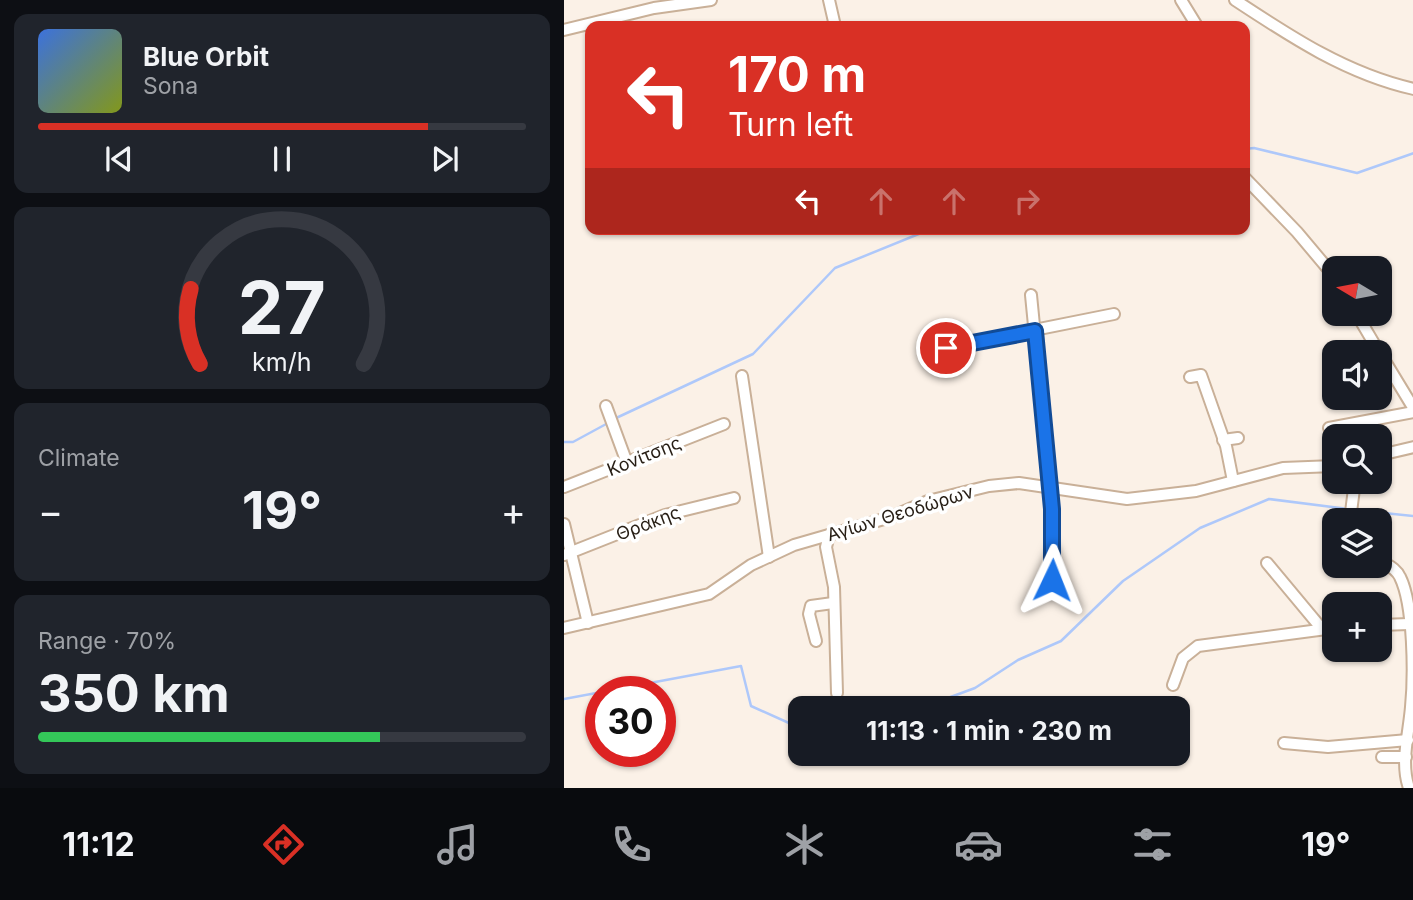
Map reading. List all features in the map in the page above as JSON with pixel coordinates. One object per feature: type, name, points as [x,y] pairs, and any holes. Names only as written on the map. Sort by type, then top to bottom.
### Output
[{"type":"street","points":[[603,21],[686,2],[710,0]]},
{"type":"street","points":[[829,0],[834,21]]},
{"type":"street","points":[[1181,0],[1194,21]]},
{"type":"street","points":[[1235,0],[1329,59],[1363,71],[1378,80],[1413,89]]},
{"type":"street","points":[[564,30],[585,25]]},
{"type":"street","points":[[1250,183],[1322,262]]},
{"type":"street","points":[[1031,295],[1050,488],[1052,580]]},
{"type":"street","points":[[924,352],[1114,314]]},
{"type":"street","points":[[1348,424],[1413,410],[1392,374]]},
{"type":"street","points":[[1190,377],[1201,375],[1223,440],[1233,481]]},
{"type":"street","points":[[742,376],[769,557]]},
{"type":"street","points":[[606,405],[627,463]]},
{"type":"street","name":"Κονίτσης","points":[[564,487],[724,424]]},
{"type":"street","points":[[1223,440],[1238,438]]},
{"type":"street","points":[[1392,452],[1413,447]]},
{"type":"street","name":"Αγίων Θεοδώρων","points":[[564,628],[709,594],[742,571],[769,557],[829,535],[891,517],[928,501],[989,486],[1019,483],[1127,499],[1196,491],[1283,468],[1322,466]]},
{"type":"street","name":"Θράκης","points":[[567,554],[665,515],[734,498]]},
{"type":"street","points":[[564,524],[567,554],[588,623]]},
{"type":"street","points":[[829,535],[826,547],[834,586],[837,693]]},
{"type":"street","points":[[1267,563],[1322,622]]},
{"type":"street","points":[[1392,567],[1409,591],[1412,642],[1412,695],[1406,757],[1409,788]]},
{"type":"street","points":[[817,641],[809,614],[811,606],[833,603]]},
{"type":"street","points":[[1392,625],[1409,624]]},
{"type":"street","points":[[1173,685],[1184,658],[1198,646],[1322,629]]},
{"type":"street","points":[[1284,743],[1328,747],[1408,740]]},
{"type":"street","points":[[1382,757],[1406,757]]},
{"type":"waterway","points":[[1250,148],[1357,173],[1414,153]]},
{"type":"waterway","points":[[614,419],[753,354],[835,268],[916,235]]},
{"type":"waterway","points":[[564,442],[573,442],[608,423]]},
{"type":"waterway","points":[[953,696],[975,688],[1018,660],[1061,641],[1123,581],[1200,528],[1269,499],[1340,508]]},
{"type":"waterway","points":[[1392,514],[1414,516]]},
{"type":"waterway","points":[[564,699],[741,666],[751,706],[788,723]]},
{"type":"route","points":[[946,348],[1035,331],[1052,509],[1052,580]]}]
